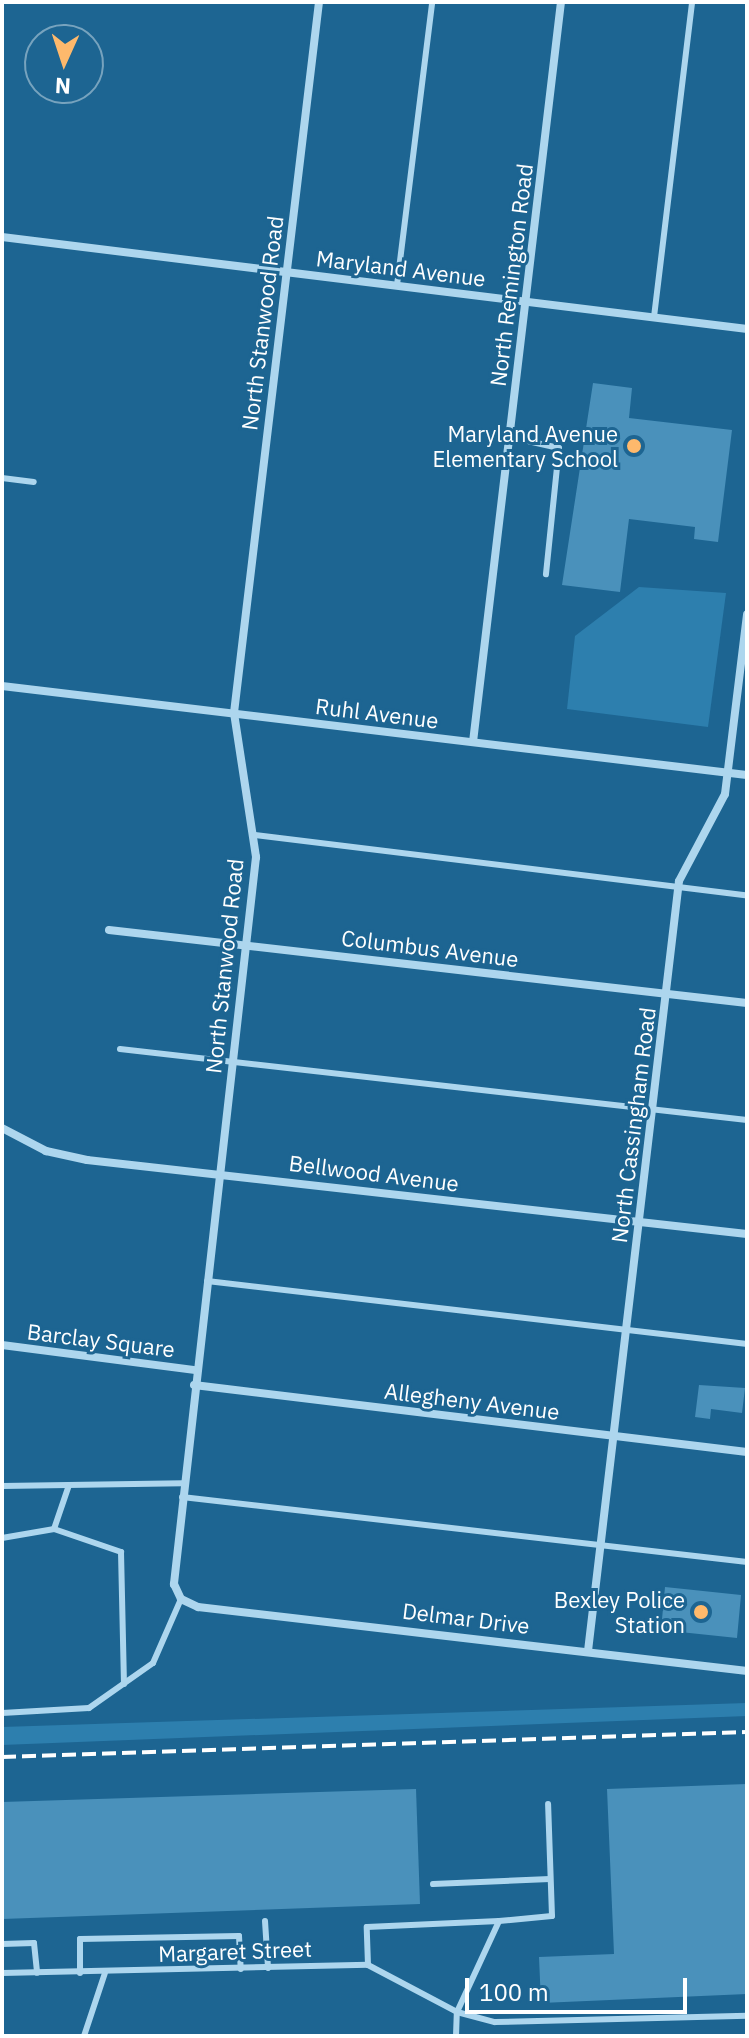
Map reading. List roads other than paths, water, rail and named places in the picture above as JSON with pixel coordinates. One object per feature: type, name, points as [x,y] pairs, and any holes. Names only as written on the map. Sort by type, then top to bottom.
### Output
[{"type":"street","name":"North Stanwood Road","points":[[181,1599],[174,1568],[231,1062],[248,946],[255,835],[234,713],[319,2]]},
{"type":"street","name":"North Remington Road","points":[[473,742],[561,2]]},
{"type":"street","name":"Maryland Avenue","points":[[2,237],[747,329]]},
{"type":"street","name":"North Cassingham Road","points":[[588,1651],[678,886],[686,858],[719,810],[728,773],[747,614]]},
{"type":"street","name":"Ruhl Avenue","points":[[2,686],[747,775]]},
{"type":"street","name":"Columbus Avenue","points":[[109,930],[747,1003]]},
{"type":"street","name":"Bellwood Avenue","points":[[2,1128],[61,1155],[747,1234]]},
{"type":"street","name":"Barclay Square","points":[[2,1345],[195,1370]]},
{"type":"street","name":"Allegheny Avenue","points":[[194,1385],[747,1452]]},
{"type":"street","name":"Delmar Drive","points":[[181,1599],[198,1607],[747,1671]]},
{"type":"lane","points":[[397,285],[432,2]]},
{"type":"lane","points":[[654,317],[692,2]]},
{"type":"lane","points":[[510,437],[559,448],[546,574]]},
{"type":"lane","points":[[2,478],[34,482]]},
{"type":"lane","points":[[255,835],[747,895]]},
{"type":"lane","points":[[120,1049],[747,1120]]},
{"type":"lane","points":[[207,1281],[747,1344]]},
{"type":"lane","points":[[2,1486],[183,1483]]},
{"type":"lane","points":[[54,1529],[69,1485]]},
{"type":"lane","points":[[181,1496],[747,1562]]},
{"type":"lane","points":[[2,1538],[54,1529],[121,1552],[124,1684]]},
{"type":"lane","points":[[2,1713],[89,1708],[153,1663],[181,1599]]},
{"type":"lane","points":[[368,1965],[367,1927],[552,1916],[548,1804]]},
{"type":"lane","points":[[433,1884],[550,1879]]},
{"type":"lane","points":[[265,1921],[268,1968]]},
{"type":"lane","points":[[456,2036],[457,2012],[499,1921]]},
{"type":"lane","points":[[80,1973],[80,1939],[239,1936],[241,1969]]},
{"type":"lane","points":[[2,1944],[34,1943],[37,1973]]},
{"type":"lane","name":"Margaret Street","points":[[2,1973],[368,1965],[457,2012],[495,2022],[747,2016]]},
{"type":"lane","points":[[84,2036],[105,1973]]},
{"type":"railway","points":[[2,1757],[747,1732]]},
{"type":"place","name":"Maryland Avenue Elementary School","points":[[634,446]]},
{"type":"place","name":"Bexley Police Station","points":[[701,1612]]}]
